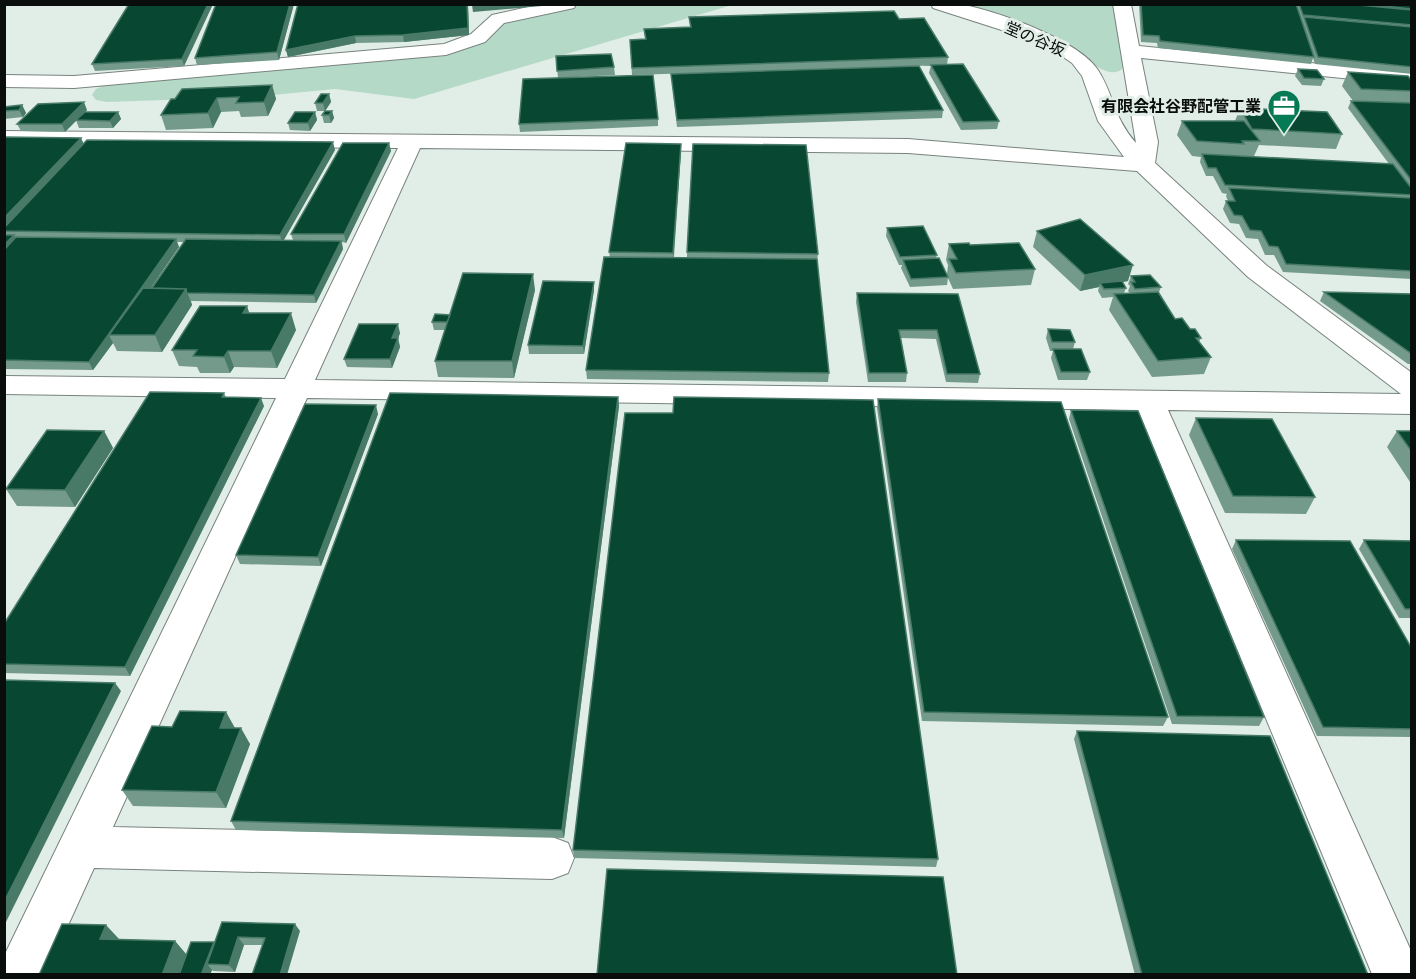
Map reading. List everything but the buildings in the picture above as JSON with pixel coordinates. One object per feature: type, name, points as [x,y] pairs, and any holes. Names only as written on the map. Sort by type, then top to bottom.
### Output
[{"type":"street","points":[[4,81],[74,82],[447,49],[478,38],[498,19],[568,4]]},
{"type":"street","name":"堂の谷坂","points":[[939,4],[1032,34],[1075,56],[1089,70],[1106,116],[1118,137],[1143,165],[1257,271],[1412,388]]},
{"type":"street","points":[[4,138],[908,146],[1143,165],[1147,142],[1122,4]]},
{"type":"street","points":[[1131,51],[1412,79]]},
{"type":"street","points":[[21,975],[412,142]]},
{"type":"street","points":[[4,386],[1412,404]]},
{"type":"street","points":[[1149,401],[1396,975]]},
{"type":"street","points":[[81,847],[552,858]]},
{"type":"green space","points":[[582,5],[732,5],[414,99],[335,89],[251,97],[107,102],[96,100],[92,95],[96,89],[105,85],[486,40],[505,21]]},
{"type":"green space","points":[[952,5],[1113,5],[1123,68],[1117,72],[1109,72],[1050,37]]},
{"type":"place","name":"有限会社谷野配管工業","points":[[1284,135]]}]
